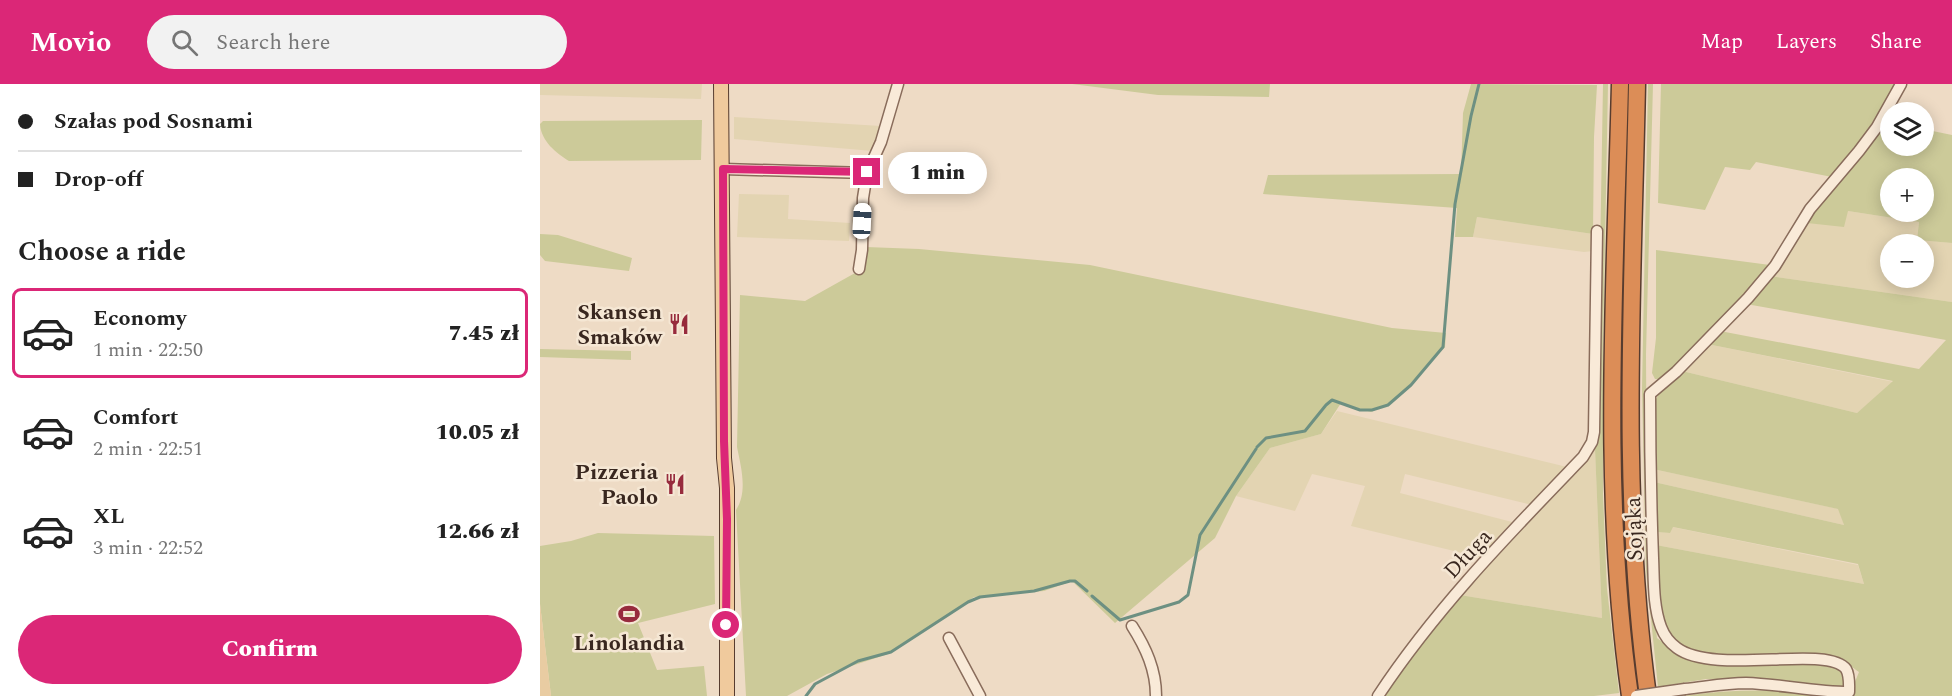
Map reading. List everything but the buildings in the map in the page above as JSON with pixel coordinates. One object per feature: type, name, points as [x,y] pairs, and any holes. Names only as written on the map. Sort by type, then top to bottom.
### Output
[{"type":"highway","points":[[1620,84],[1613,478],[1619,600],[1630,696]]},
{"type":"highway","points":[[1637,84],[1631,368],[1632,479],[1636,588],[1648,696]]},
{"type":"main road","points":[[721,84],[724,441],[727,508],[727,696]]},
{"type":"street","points":[[859,269],[862,250],[863,198],[867,172],[881,142],[898,84]]},
{"type":"street","name":"Sojąka","points":[[1636,696],[1722,684],[1746,683],[1849,692],[1849,677],[1846,669],[1837,662],[1809,659],[1722,661],[1683,652],[1666,637],[1661,627],[1655,591],[1650,394],[1676,372],[1749,298],[1775,266],[1810,208],[1877,127],[1901,84]]},
{"type":"street","points":[[723,169],[867,172]]},
{"type":"street","name":"Długa","points":[[1377,696],[1446,604],[1583,457],[1593,442],[1597,231]]},
{"type":"street","points":[[1132,626],[1149,657],[1156,677],[1156,696]]},
{"type":"street","points":[[949,638],[980,696]]},
{"type":"shaded area","points":[[540,84],[702,84],[701,99],[540,95]]},
{"type":"shaded area","points":[[1072,84],[1270,84],[1269,97],[1158,95]]},
{"type":"shaded area","points":[[1471,84],[1597,85],[1593,234],[1477,217],[1473,237],[1455,237],[1457,208],[1263,194],[1268,175],[1461,174],[1463,113]]},
{"type":"shaded area","points":[[1603,84],[1608,84],[1603,495],[1607,589],[1619,693],[1594,696],[1383,696],[1423,639],[1460,595],[1602,618],[1595,449]]},
{"type":"shaded area","points":[[1648,84],[1653,84],[1646,354],[1647,527],[1649,572],[1657,638],[1683,654],[1711,664],[1726,666],[1799,663],[1831,667],[1843,673],[1842,688],[1739,679],[1706,679],[1658,687],[1646,571],[1642,389]]},
{"type":"shaded area","points":[[1661,84],[1897,84],[1886,102],[1880,102],[1880,112],[1862,142],[1832,177],[1756,162],[1750,170],[1725,167],[1705,210],[1658,203]]},
{"type":"shaded area","points":[[734,117],[881,126],[873,151],[734,139]]},
{"type":"shaded area","points":[[702,120],[701,160],[569,161],[546,141],[540,124],[543,121]]},
{"type":"shaded area","points":[[1880,128],[1880,156],[1934,156],[1934,131],[1952,135],[1952,243],[1934,241],[1934,234],[1918,234],[1919,222],[1934,222],[1934,168],[1880,168],[1880,216],[1848,211],[1844,227],[1807,223],[1825,194]]},
{"type":"shaded area","points":[[739,194],[789,195],[788,219],[850,223],[849,241],[737,237]]},
{"type":"shaded area","points":[[1848,211],[1880,216],[1880,222],[1919,222],[1918,234],[1880,234],[1880,288],[1934,288],[1934,241],[1952,243],[1952,302],[1770,276],[1807,223]]},
{"type":"shaded area","points":[[1477,217],[1593,234],[1593,251],[1584,252],[1473,237]]},
{"type":"shaded area","points":[[540,234],[558,235],[632,258],[629,271],[545,261],[540,255]]},
{"type":"shaded area","points":[[866,247],[919,249],[1090,265],[1392,328],[1446,333],[1445,347],[1394,401],[1371,412],[1341,403],[1321,434],[1270,448],[1236,496],[1215,538],[1115,623],[1072,581],[1044,591],[974,597],[888,654],[827,674],[787,696],[746,696],[736,510],[743,487],[737,447],[740,295],[805,301],[855,273],[865,271]]},
{"type":"shaded area","points":[[1656,250],[1770,265],[1750,290],[1672,369],[1659,379],[1655,379],[1652,373],[1656,338]]},
{"type":"shaded area","points":[[1770,276],[1952,302],[1952,696],[1683,696],[1746,691],[1850,694],[1859,672],[1840,659],[1820,654],[1718,655],[1696,651],[1677,641],[1661,615],[1657,585],[1656,545],[1864,584],[1858,564],[1673,527],[1670,533],[1656,532],[1654,482],[1844,525],[1838,509],[1653,469],[1655,401],[1662,388],[1682,371],[1857,413],[1893,381],[1707,344],[1720,331],[1919,369],[1946,340],[1746,304]]},
{"type":"shaded area","points":[[1707,344],[1894,382],[1857,413],[1682,371]]},
{"type":"shaded area","points":[[540,349],[631,351],[631,360],[540,357]]},
{"type":"shaded area","points":[[1337,411],[1567,467],[1532,505],[1405,474],[1400,493],[1516,523],[1483,558],[1351,526],[1365,486],[1312,474],[1295,511],[1236,496],[1270,448],[1321,434]]},
{"type":"shaded area","points":[[1595,449],[1602,618],[1460,595],[1591,454]]},
{"type":"shaded area","points":[[1653,469],[1839,509],[1844,525],[1654,482]]},
{"type":"shaded area","points":[[1672,527],[1858,565],[1864,584],[1656,545],[1656,532],[1669,533]]},
{"type":"shaded area","points":[[598,533],[714,536],[715,604],[638,623],[657,670],[704,666],[707,696],[551,696],[540,604],[540,546],[571,541]]},
{"type":"sand","points":[[540,604],[551,696],[540,696]]},
{"type":"waterway","points":[[1257,447],[1266,438],[1305,431],[1332,400],[1360,410],[1372,410],[1388,405],[1411,385],[1443,347],[1455,204],[1479,84]]},
{"type":"waterway","points":[[1092,596],[1120,620],[1179,602],[1188,595],[1200,535],[1256,449]]},
{"type":"waterway","points":[[806,696],[815,684],[858,661],[891,652],[968,602],[980,597],[1034,591],[1070,581],[1075,581],[1087,591]]},
{"type":"place","name":"Skansen Smaków","points":[[679,324]]},
{"type":"place","name":"Pizzeria Paolo","points":[[675,484]]},
{"type":"place","name":"Linolandia","points":[[629,614]]},
{"type":"route","points":[[726,625],[727,488],[724,467],[723,169],[867,172]]}]
